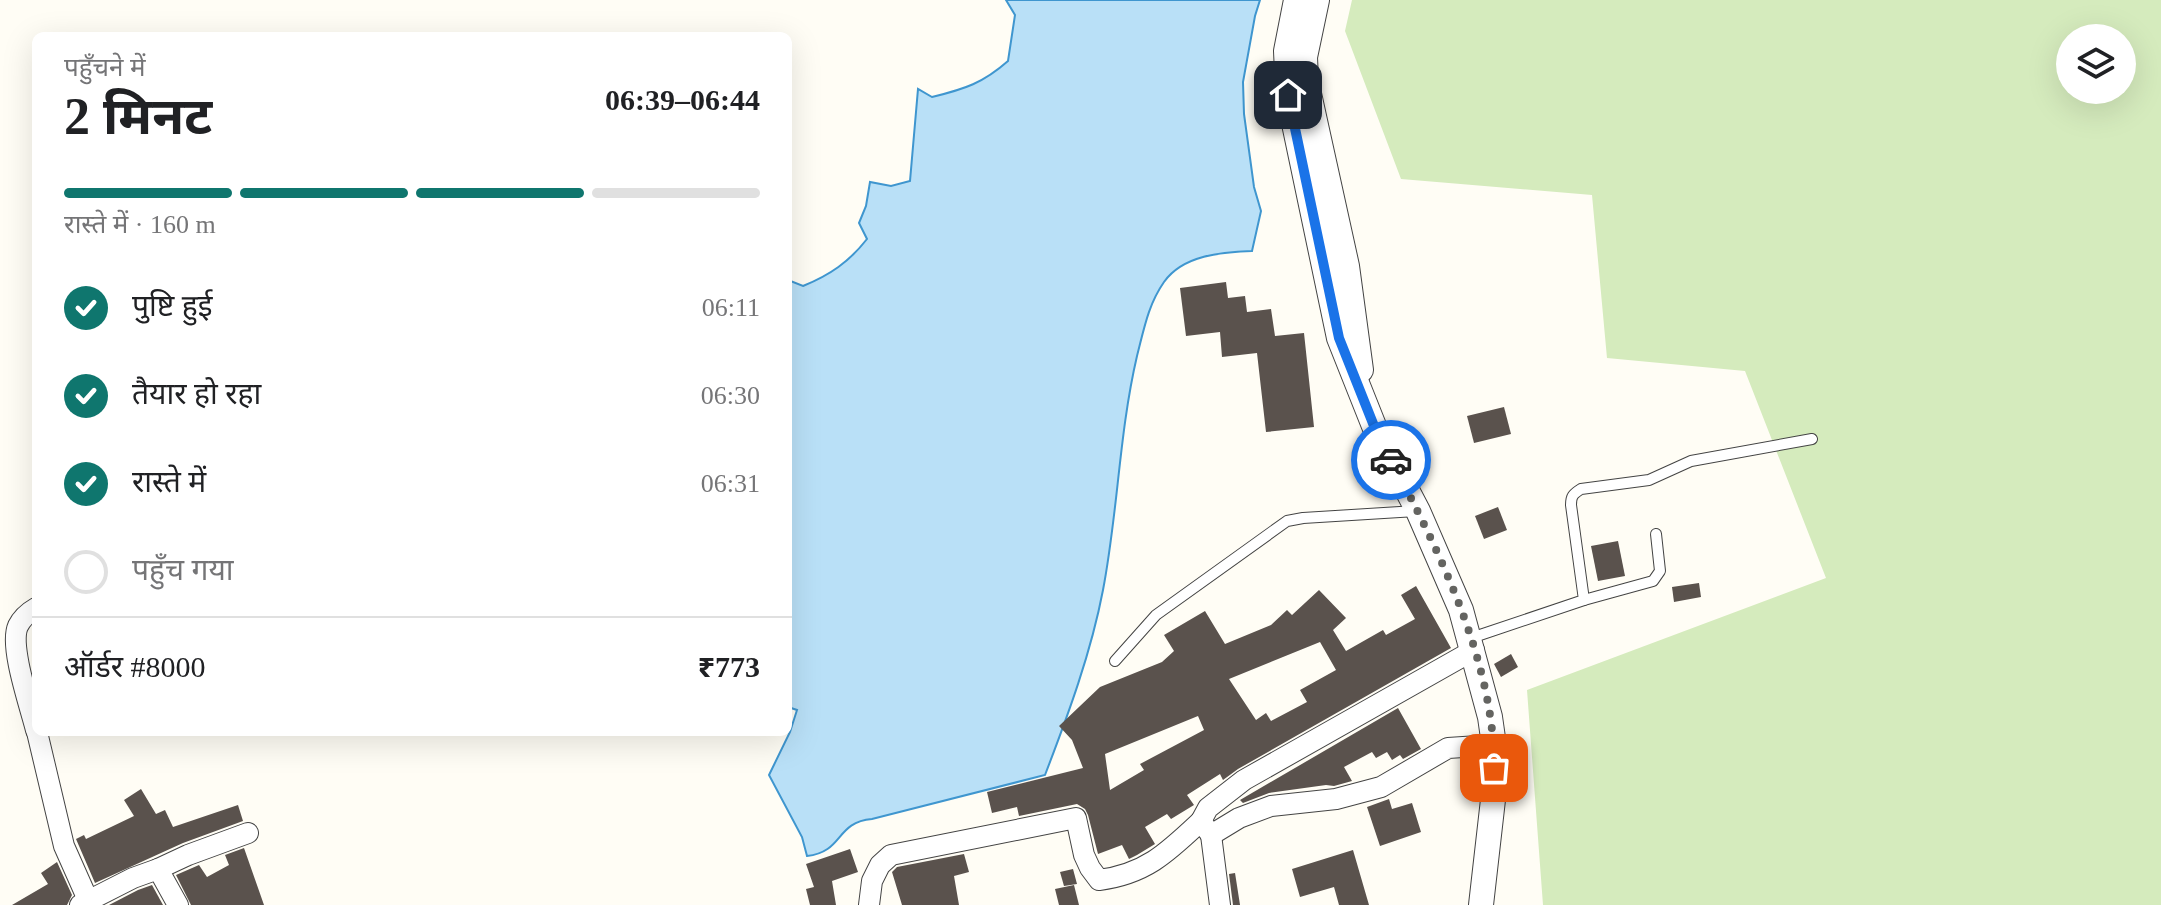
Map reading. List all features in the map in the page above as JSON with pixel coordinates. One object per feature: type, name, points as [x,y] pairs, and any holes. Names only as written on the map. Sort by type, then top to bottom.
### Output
[{"type":"street","points":[[1296,0],[1286,51],[1288,95],[1339,338],[1376,431],[1418,511],[1461,610],[1490,717],[1494,745],[1494,791],[1481,905]]},
{"type":"street","points":[[1317,0],[1305,57],[1306,80],[1347,266],[1367,408]]},
{"type":"street","points":[[32,610],[18,625],[15,641],[32,714]]},
{"type":"street","points":[[1220,905],[1206,828],[1208,808],[1244,780],[1472,644]]},
{"type":"street","points":[[37,736],[64,846],[84,903],[248,833]]},
{"type":"street","points":[[869,905],[872,881],[880,865],[891,855],[1076,818],[1090,868],[1099,880],[1120,877],[1140,870],[1206,828],[1271,806],[1336,799],[1381,787],[1448,748],[1494,745]]},
{"type":"street","points":[[158,869],[178,905]]},
{"type":"lane","points":[[1584,600],[1571,505],[1574,493],[1581,489],[1660,477],[1691,461],[1812,439]]},
{"type":"lane","points":[[1115,661],[1156,615],[1287,521],[1418,511]]},
{"type":"lane","points":[[1472,644],[1584,600],[1653,581],[1660,571],[1656,534]]},
{"type":"green space","points":[[1352,0],[2161,0],[2161,905],[1543,905],[1527,690],[1826,578],[1745,371],[1607,358],[1592,195],[1401,179],[1345,31]]},
{"type":"water","points":[[1006,0],[1260,0],[1243,82],[1254,187],[1261,211],[1252,251],[1216,254],[1182,266],[1164,282],[1150,308],[1131,385],[1098,614],[1078,684],[1045,775],[860,821],[851,825],[828,849],[807,856],[802,837],[769,775],[788,736],[792,736],[797,710],[792,708],[792,282],[803,286],[813,282],[838,267],[867,239],[859,223],[870,182],[891,186],[910,181],[918,89],[932,97],[973,84],[999,69],[1008,61],[1015,15]]},
{"type":"building","points":[[1226,282],[1228,298],[1245,296],[1247,312],[1271,309],[1275,336],[1304,333],[1314,427],[1266,432],[1257,353],[1222,357],[1220,332],[1186,336],[1180,288]]},
{"type":"building","points":[[1504,407],[1511,434],[1474,443],[1467,416]]},
{"type":"building","points":[[1498,507],[1507,530],[1484,539],[1475,516]]},
{"type":"building","points":[[1618,541],[1625,576],[1598,581],[1591,546]]},
{"type":"building","points":[[1699,583],[1701,597],[1674,602],[1672,587]]},
{"type":"building","points":[[1416,586],[1451,648],[1223,780],[1220,774],[1187,795],[1194,805],[1171,819],[1167,814],[1145,827],[1155,844],[1137,855],[1129,859],[1122,845],[1098,854],[1088,815],[1077,804],[1019,816],[1017,807],[992,813],[987,792],[1083,768],[1072,740],[1059,726],[1100,687],[1162,662],[1174,651],[1164,635],[1205,611],[1225,644],[1271,625],[1287,610],[1292,615],[1319,590],[1346,618],[1333,630],[1346,651],[1383,630],[1386,635],[1415,619],[1401,595]],"holes":[[[1320,642],[1336,670],[1300,690],[1307,702],[1271,721],[1266,713],[1256,720],[1229,679]],[[1198,716],[1204,730],[1140,764],[1144,770],[1110,790],[1105,754]]]},
{"type":"building","points":[[1511,654],[1518,667],[1501,677],[1494,664]]},
{"type":"building","points":[[1398,708],[1421,749],[1403,759],[1400,755],[1392,760],[1387,752],[1376,758],[1372,752],[1344,767],[1352,781],[1269,793],[1243,803],[1240,800]]},
{"type":"building","points":[[141,789],[156,814],[165,810],[173,827],[238,805],[243,821],[183,843],[95,883],[76,839],[84,835],[86,839],[134,816],[124,800]]},
{"type":"building","points":[[1389,799],[1392,809],[1412,803],[1421,832],[1380,846],[1367,807]]},
{"type":"building","points":[[244,848],[264,905],[191,905],[176,875],[199,865],[207,877],[229,865],[225,855]]},
{"type":"building","points":[[850,849],[858,872],[832,881],[836,905],[810,905],[806,889],[814,887],[806,864]]},
{"type":"building","points":[[1353,850],[1369,905],[1339,905],[1334,887],[1300,897],[1292,869]]},
{"type":"building","points":[[964,854],[969,872],[954,876],[959,905],[902,905],[892,872],[897,867]]},
{"type":"building","points":[[57,862],[72,895],[67,905],[12,905],[48,884],[41,873]]},
{"type":"building","points":[[1073,869],[1077,884],[1064,886],[1060,872]]},
{"type":"building","points":[[1235,873],[1240,905],[1233,905],[1229,874]]},
{"type":"building","points":[[152,885],[163,905],[109,905],[138,890]]},
{"type":"building","points":[[1074,885],[1079,905],[1059,905],[1055,889]]},
{"type":"way so far","points":[[1391,460],[1418,511],[1461,610],[1490,717],[1494,768]]},
{"type":"route","points":[[1288,95],[1339,338],[1376,431],[1391,460]]}]
